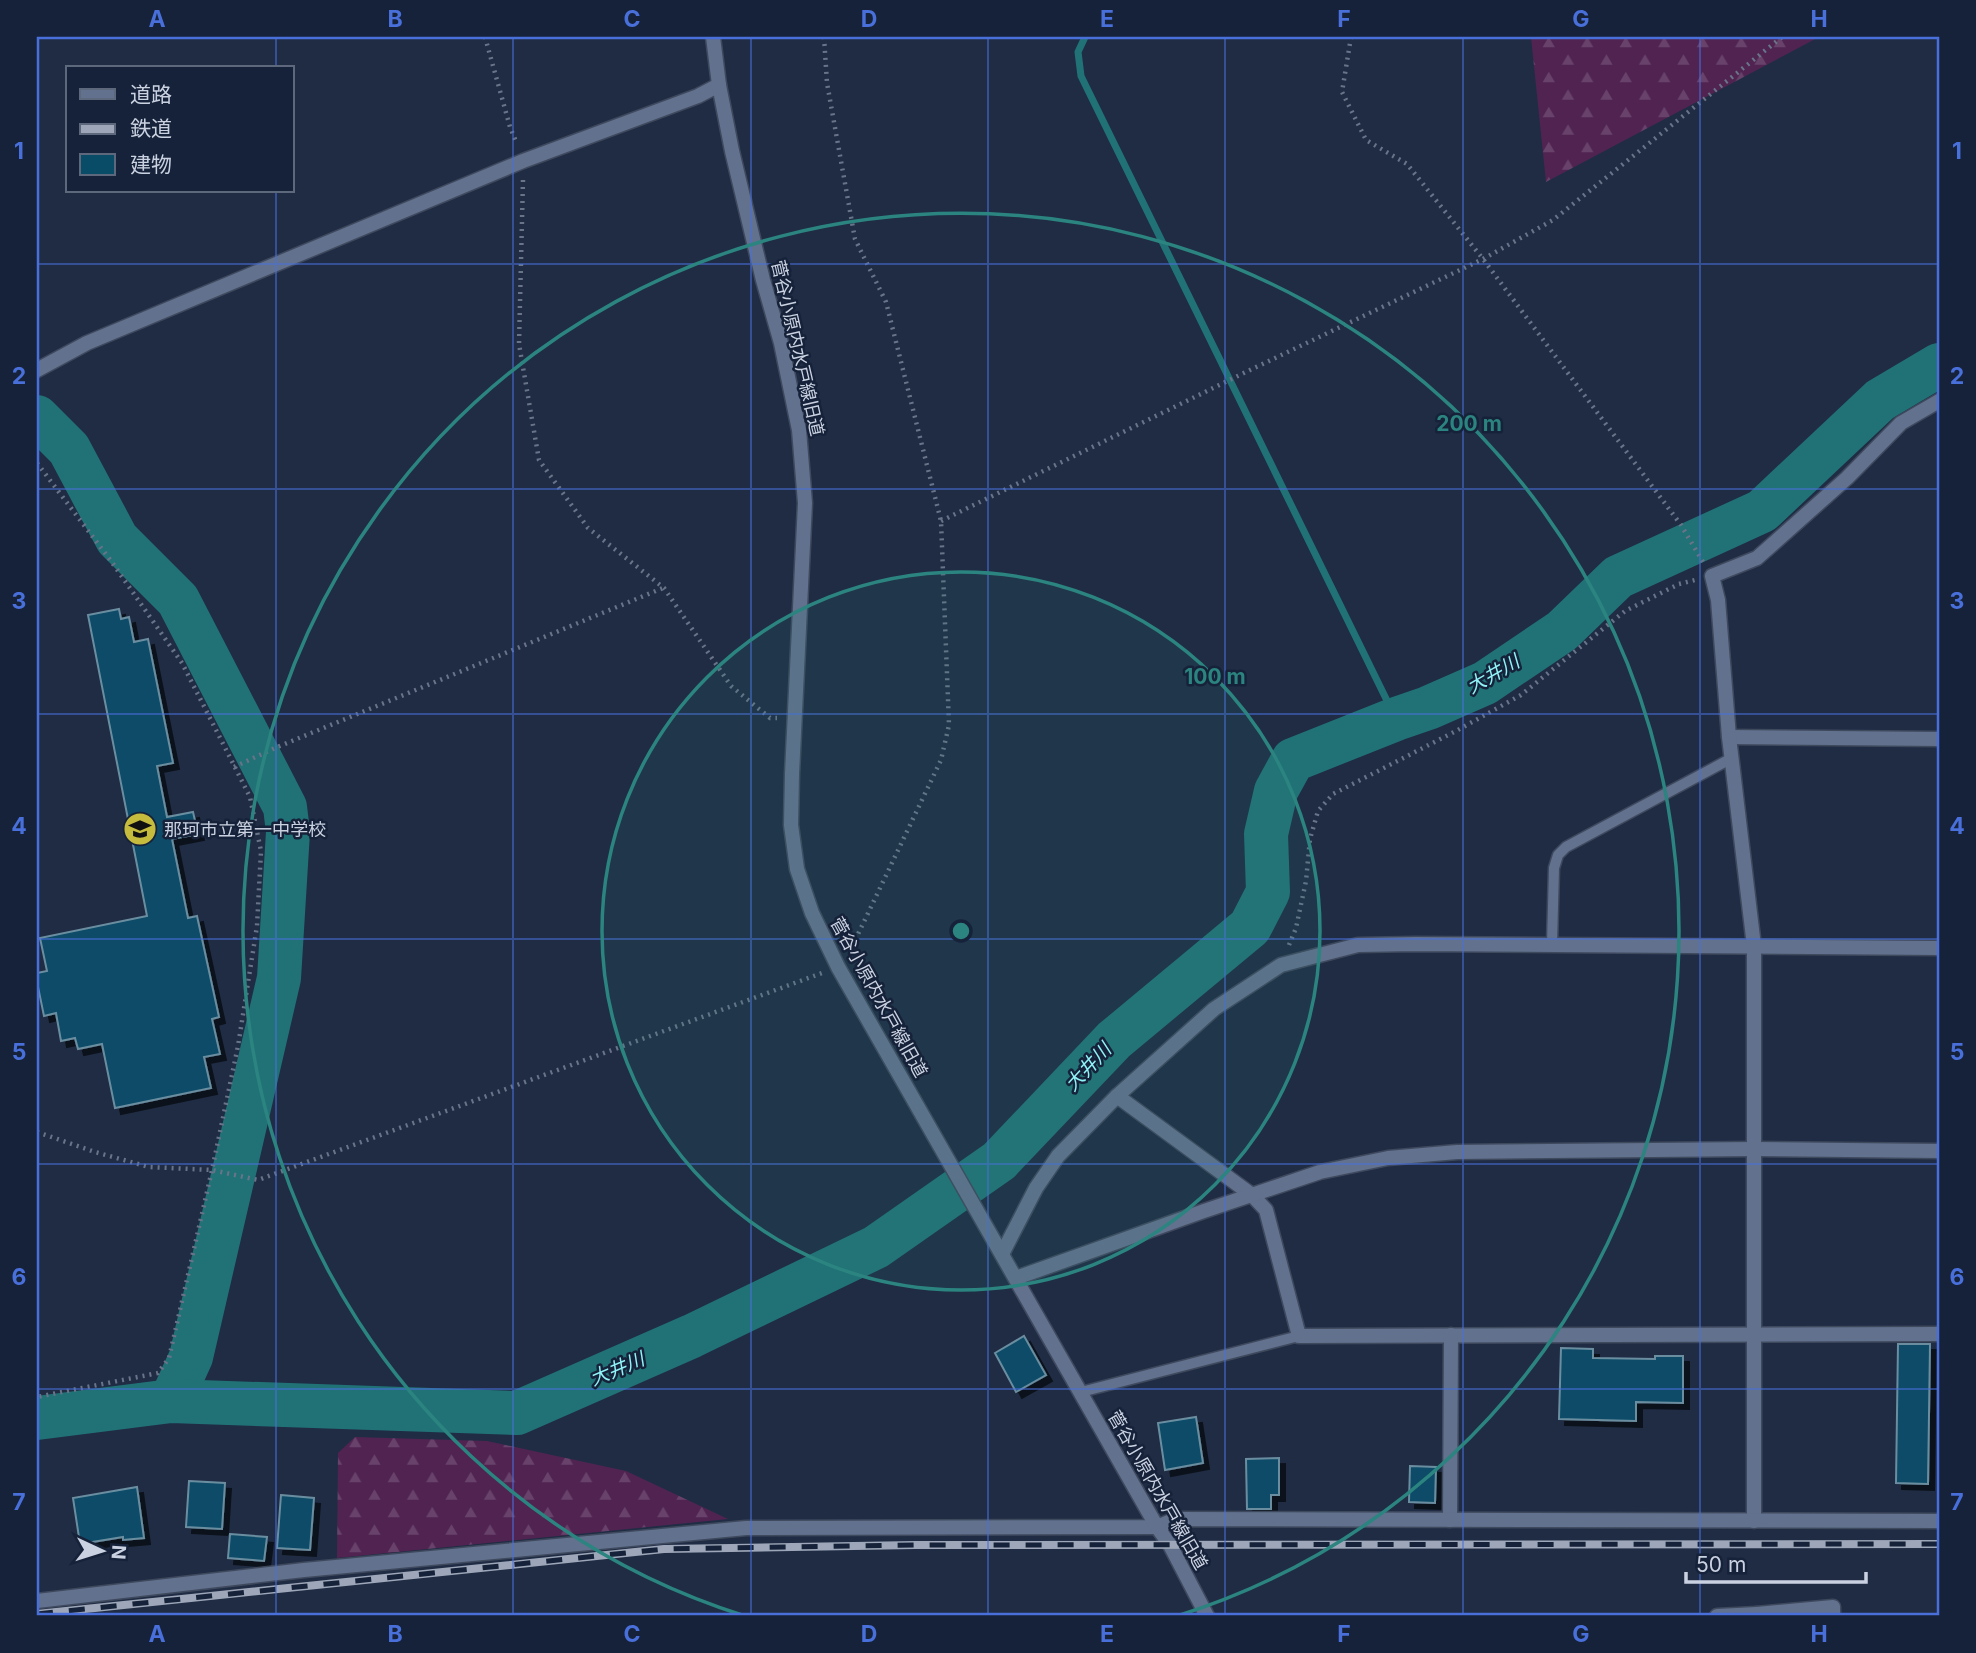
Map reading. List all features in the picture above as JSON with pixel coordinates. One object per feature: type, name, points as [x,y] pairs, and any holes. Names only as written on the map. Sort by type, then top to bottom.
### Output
[{"type":"street","name":"菅谷小原内水戸線旧道","points":[[713,37],[719,85],[735,162],[763,281],[781,343],[799,430],[805,503],[792,774],[791,825],[797,869],[812,913],[838,967],[1157,1527],[1170,1545],[1207,1616]]},
{"type":"street","points":[[37,370],[86,342],[523,161],[698,96],[719,85]]},
{"type":"street","points":[[1754,1521],[1754,946],[1717,600],[1712,576],[1757,558],[1847,478],[1901,423],[1939,401]]},
{"type":"street","points":[[1730,737],[1939,739]]},
{"type":"street","points":[[1002,1254],[1036,1188],[1058,1156],[1117,1096],[1214,1009],[1281,965],[1358,945],[1939,948]]},
{"type":"street","points":[[1117,1096],[1252,1195],[1266,1210],[1299,1336],[1939,1334]]},
{"type":"street","points":[[1016,1278],[1320,1172],[1388,1158],[1457,1153],[1755,1149],[1939,1151]]},
{"type":"street","points":[[1450,1520],[1451,1335]]},
{"type":"street","points":[[37,1601],[304,1570],[746,1528],[1157,1527],[1176,1519],[1939,1521]]},
{"type":"street","points":[[1717,1616],[1833,1607],[1833,1616]]},
{"type":"lane","points":[[1552,944],[1554,869],[1558,855],[1566,847],[1732,758]]},
{"type":"lane","points":[[1081,1392],[1299,1336]]},
{"type":"path","points":[[485,37],[510,127],[523,161],[519,344],[539,460],[588,528],[664,588],[731,686],[770,719],[795,717]]},
{"type":"path","points":[[37,1132],[149,1167],[212,1170],[258,1180],[838,967],[848,955],[941,760],[949,724],[941,521],[886,302],[855,239],[827,83],[824,37]]},
{"type":"path","points":[[1351,37],[1342,92],[1366,140],[1407,164],[1483,258],[1702,560]]},
{"type":"path","points":[[941,521],[1483,258],[1553,219],[1782,37]]},
{"type":"path","points":[[37,463],[111,561],[181,663],[250,797],[261,851],[257,926],[238,1046],[169,1358],[158,1373],[37,1397]]},
{"type":"path","points":[[1281,965],[1296,928],[1306,881],[1310,839],[1318,811],[1333,794],[1521,695],[1625,611],[1679,584],[1712,576]]},
{"type":"path","points":[[234,767],[664,588]]},
{"type":"green space","points":[[1531,37],[1819,37],[1546,182]]},
{"type":"green space","points":[[355,1437],[487,1441],[626,1471],[728,1519],[337,1558],[338,1453]]},
{"type":"building","points":[[119,609],[121,619],[129,617],[134,642],[148,639],[173,763],[157,766],[167,817],[193,812],[198,834],[172,839],[188,918],[197,916],[219,1017],[212,1019],[220,1054],[204,1057],[211,1088],[115,1108],[102,1044],[78,1049],[75,1038],[61,1041],[56,1013],[44,1016],[37,973],[47,971],[40,938],[147,916],[88,615]]},
{"type":"building","points":[[1024,1336],[1046,1375],[1016,1392],[995,1353]]},
{"type":"building","points":[[1898,1344],[1930,1344],[1928,1484],[1896,1483]]},
{"type":"building","points":[[1561,1348],[1593,1349],[1593,1358],[1655,1359],[1655,1356],[1683,1356],[1683,1403],[1636,1402],[1636,1421],[1559,1419]]},
{"type":"building","points":[[1196,1417],[1203,1463],[1165,1470],[1158,1423]]},
{"type":"building","points":[[1279,1458],[1279,1495],[1271,1495],[1271,1509],[1247,1509],[1246,1459]]},
{"type":"building","points":[[1410,1466],[1436,1467],[1435,1503],[1409,1502]]},
{"type":"building","points":[[189,1481],[225,1483],[222,1529],[186,1527]]},
{"type":"building","points":[[137,1487],[144,1538],[123,1540],[123,1537],[80,1544],[73,1498]]},
{"type":"building","points":[[281,1495],[314,1498],[310,1550],[277,1548]]},
{"type":"building","points":[[230,1534],[267,1537],[264,1561],[228,1558]]},
{"type":"waterway","points":[[1085,37],[1078,52],[1081,76],[1396,719]]},
{"type":"waterway","name":"大井川","points":[[37,1418],[171,1401],[517,1413],[692,1336],[876,1247],[999,1161],[1114,1040],[1250,927],[1268,892],[1266,834],[1276,791],[1293,760],[1485,683],[1562,631],[1618,577],[1762,511],[1880,400],[1939,365]]},
{"type":"waterway","points":[[37,417],[69,449],[117,539],[178,600],[285,807],[288,832],[279,978],[191,1357],[171,1401]]},
{"type":"railway","points":[[37,1614],[664,1549],[915,1545],[1939,1544]]},
{"type":"place","name":"那珂市立第一中学校","points":[[140,829]]}]
